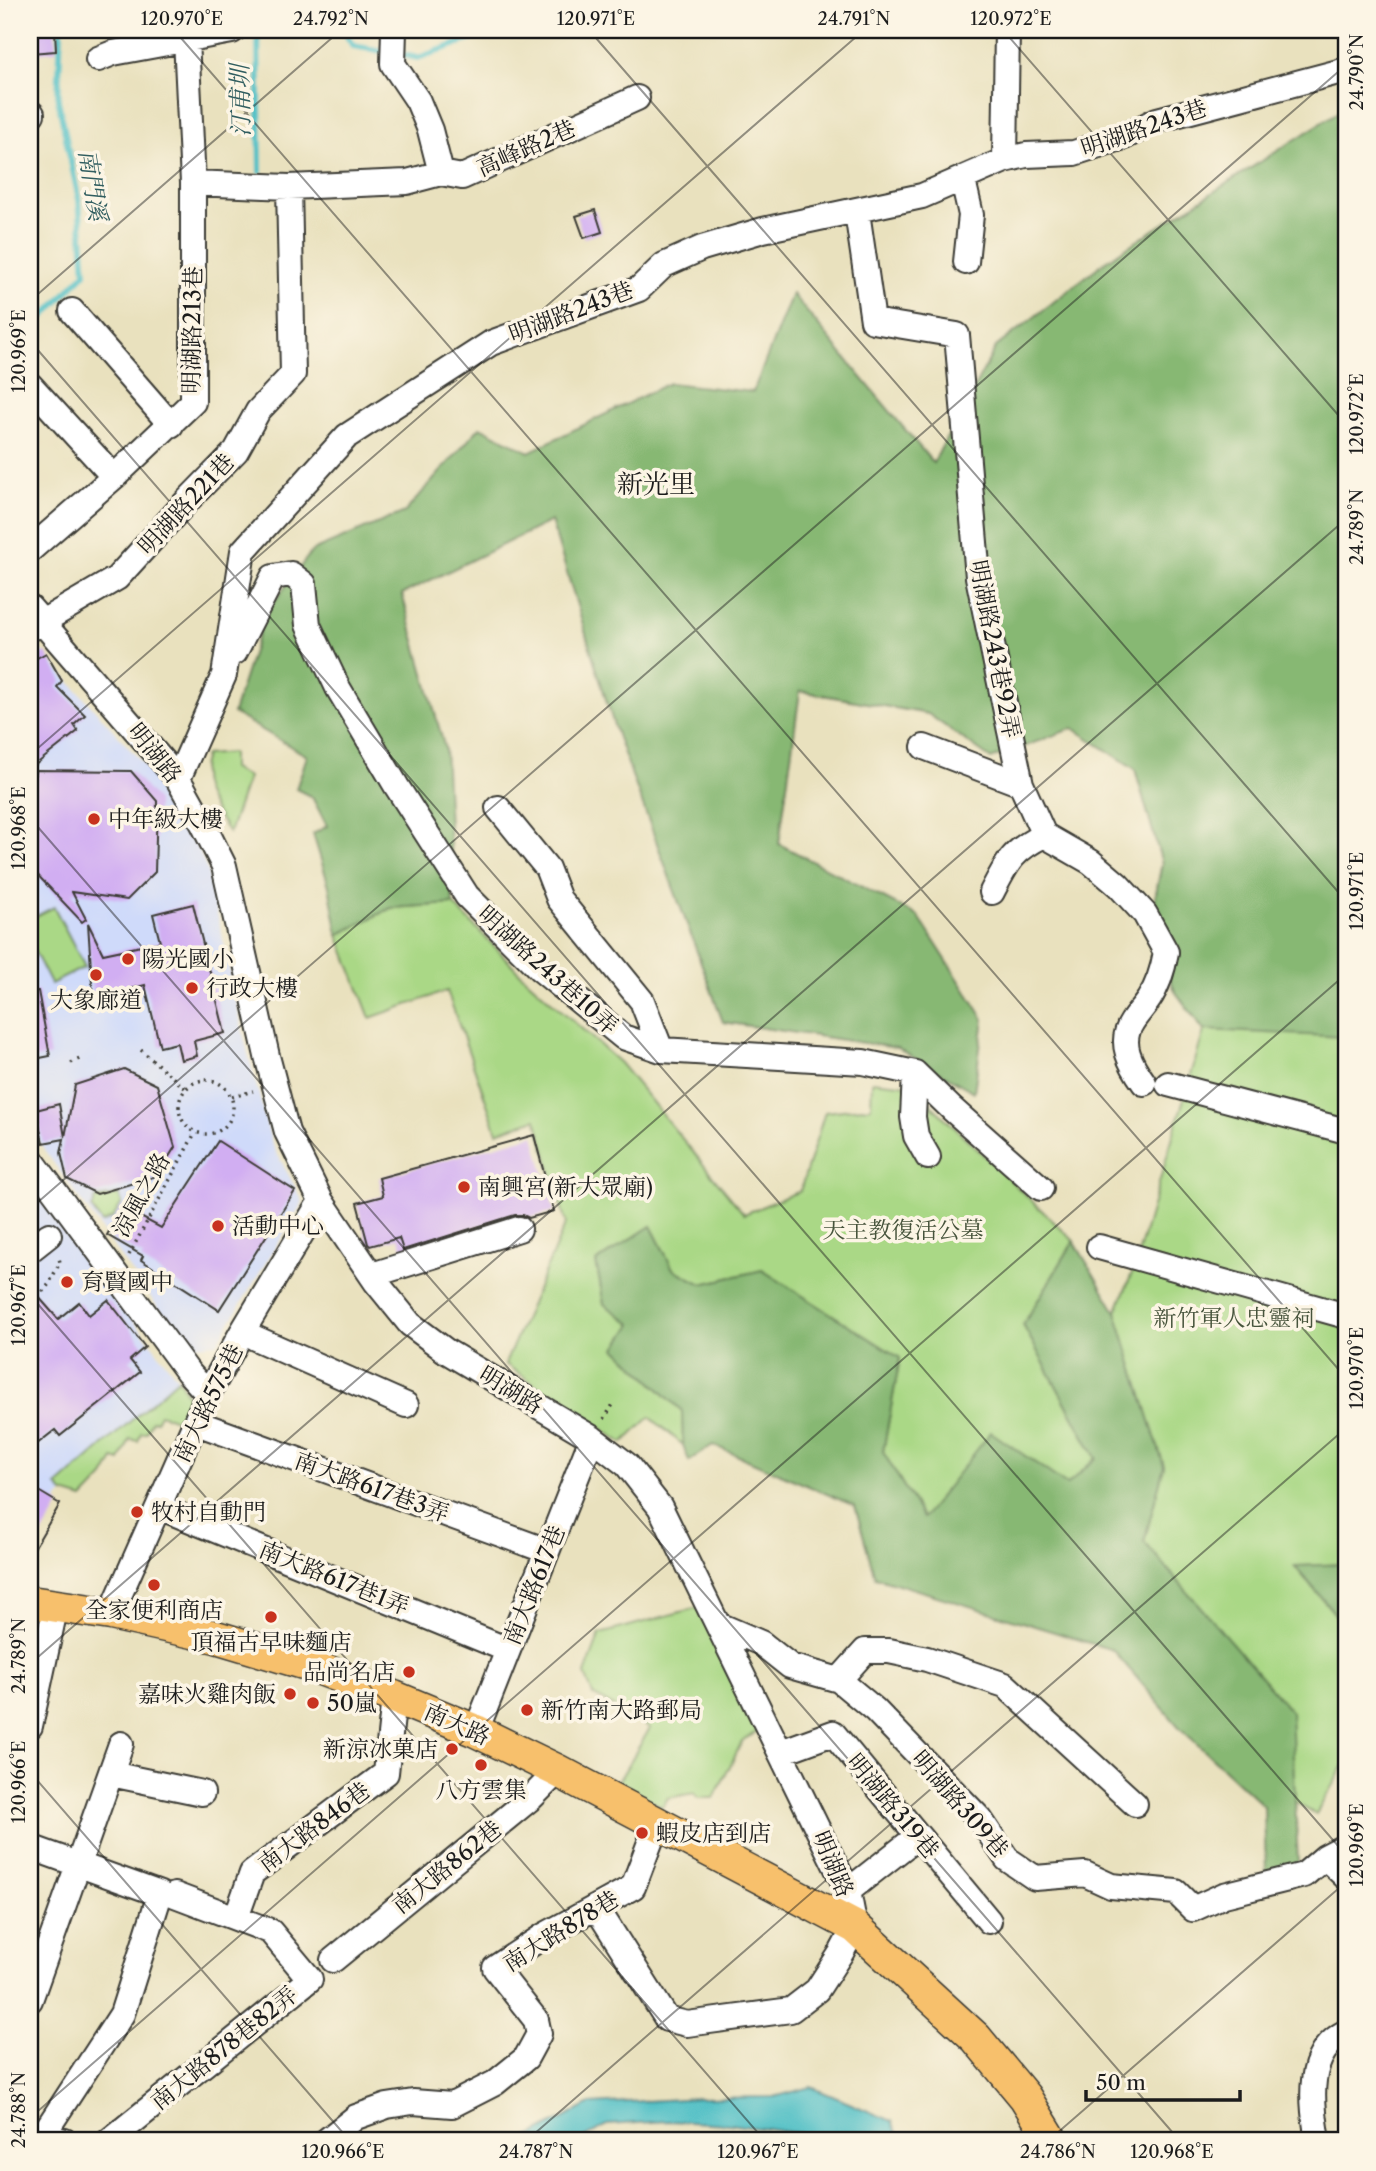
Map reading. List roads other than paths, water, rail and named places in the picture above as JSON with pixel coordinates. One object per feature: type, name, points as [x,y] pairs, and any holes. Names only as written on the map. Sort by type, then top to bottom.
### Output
[{"type":"main road","name":"南大路","points":[[43,1603],[111,1614],[216,1637],[310,1665],[394,1696],[476,1731],[558,1771],[855,1927]]},
{"type":"main road","name":"明湖路","points":[[855,1927],[976,2038],[1025,2096],[1052,2141]]},
{"type":"street","points":[[1005,160],[1007,30]]},
{"type":"street","points":[[98,59],[113,53],[232,31]]},
{"type":"street","points":[[394,35],[393,64],[418,101],[430,130],[441,173]]},
{"type":"street","name":"明湖路213巷","points":[[30,550],[114,477],[193,402],[193,183],[186,39]]},
{"type":"street","name":"明湖路243巷","points":[[178,779],[224,675],[243,551],[347,436],[491,342],[639,289],[664,265],[763,230],[922,196],[1005,160],[1026,155],[1074,153],[1124,137],[1157,120],[1346,70]]},
{"type":"street","name":"高峰路2巷","points":[[193,183],[289,187],[407,182],[441,173],[462,177],[637,98]]},
{"type":"street","points":[[963,180],[971,215],[966,262]]},
{"type":"street","name":"明湖路221巷","points":[[34,619],[117,579],[236,451],[258,411],[293,374],[289,187]]},
{"type":"street","name":"明湖路243巷92弄","points":[[857,212],[873,321],[957,335],[978,577],[1021,784],[1044,835]]},
{"type":"street","points":[[72,312],[171,425]]},
{"type":"street","points":[[30,385],[114,477]]},
{"type":"street","name":"明湖路243巷10弄","points":[[224,675],[273,577],[291,574],[304,584],[307,625],[338,688],[467,896],[540,969],[623,1037],[661,1050],[863,1062],[915,1073]]},
{"type":"street","name":"明湖路","points":[[34,619],[59,640],[178,779],[223,866],[287,1132],[321,1201],[410,1324],[446,1351],[592,1438],[627,1465],[660,1507],[848,1891],[855,1927]]},
{"type":"street","points":[[924,747],[1021,784]]},
{"type":"street","points":[[498,808],[547,868],[558,899],[642,1001],[661,1050]]},
{"type":"street","points":[[992,892],[1008,860],[1022,846],[1044,835],[1091,862],[1118,885],[1145,914],[1166,952],[1161,977],[1149,1000],[1130,1025],[1126,1048],[1130,1064],[1156,1084],[1346,1131]]},
{"type":"street","points":[[915,1073],[916,1136],[928,1157]]},
{"type":"street","points":[[915,1073],[952,1110],[1041,1188]]},
{"type":"street","points":[[30,1158],[188,1372],[208,1394]]},
{"type":"street","name":"南大路575巷","points":[[111,1614],[208,1394],[321,1201]]},
{"type":"street","points":[[372,1275],[519,1229]]},
{"type":"street","points":[[1099,1247],[1346,1316]]},
{"type":"street","points":[[255,1338],[406,1405]]},
{"type":"street","name":"南大路617巷3弄","points":[[197,1423],[547,1551]]},
{"type":"street","name":"南大路617巷","points":[[476,1731],[592,1438]]},
{"type":"street","name":"南大路617巷1弄","points":[[159,1507],[508,1650]]},
{"type":"street","points":[[30,1726],[43,1603]]},
{"type":"street","name":"明湖路309巷","points":[[719,1625],[761,1643],[790,1666],[839,1680],[875,1710],[980,1819],[1007,1859],[1035,1878],[1085,1874],[1111,1886],[1176,1892],[1194,1909],[1224,1895],[1304,1875],[1336,1852]]},
{"type":"street","points":[[839,1680],[865,1651],[889,1651],[927,1658],[1005,1685],[1135,1804]]},
{"type":"street","name":"南大路846巷","points":[[236,1918],[252,1873],[386,1773],[394,1696]]},
{"type":"street","name":"明湖路319巷","points":[[781,1752],[833,1733],[989,1921]]},
{"type":"street","points":[[30,2000],[121,1744]]},
{"type":"street","name":"南大路862巷","points":[[333,1960],[531,1798],[558,1771]]},
{"type":"street","points":[[111,1774],[202,1793]]},
{"type":"street","name":"南大路878巷","points":[[326,2141],[356,2118],[387,2106],[413,2102],[452,2105],[495,2083],[526,2059],[538,2034],[536,2020],[495,1968],[545,1936],[633,1887],[657,1825]]},
{"type":"street","points":[[848,1891],[918,1836]]},
{"type":"street","points":[[30,1847],[160,1894],[122,2014],[44,2138]]},
{"type":"street","points":[[1336,1852],[1346,1877]]},
{"type":"street","name":"南大路878巷82弄","points":[[109,2141],[310,1979],[270,1931],[175,1895]]},
{"type":"street","points":[[596,1907],[667,2020],[687,2024],[791,2010],[817,1990],[855,1927]]},
{"type":"street","points":[[1318,2141],[1313,2106],[1313,2078],[1324,2051],[1346,2032]]},
{"type":"water","points":[[811,2087],[892,2121],[901,2141],[823,2141],[820,2136],[728,2124],[669,2121],[607,2125],[580,2141],[522,2141],[590,2104],[774,2097]]},
{"type":"waterway","name":"南門溪","points":[[30,318],[43,317],[85,273],[79,200],[58,100],[61,30]]},
{"type":"waterway","name":"汀甫圳","points":[[258,30],[260,171]]},
{"type":"waterway","name":"南門溪","points":[[343,30],[353,46],[388,52]]},
{"type":"waterway","name":"南門溪","points":[[398,54],[418,58],[496,30]]},
{"type":"waterway","name":"汀甫圳","points":[[30,643],[42,636]]},
{"type":"place","name":"中年級大樓","points":[[94,819]]},
{"type":"place","name":"陽光國小","points":[[128,959]]},
{"type":"place","name":"大象廊道","points":[[96,975]]},
{"type":"place","name":"行政大樓","points":[[192,988]]},
{"type":"place","name":"南興宮(新大眾廟)","points":[[464,1187]]},
{"type":"place","name":"活動中心","points":[[218,1226]]},
{"type":"place","name":"育賢國中","points":[[67,1282]]},
{"type":"place","name":"牧村自動門","points":[[137,1512]]},
{"type":"place","name":"全家便利商店","points":[[154,1585]]},
{"type":"place","name":"頂福古早味麵店","points":[[271,1617]]},
{"type":"place","name":"品尚名店","points":[[409,1672]]},
{"type":"place","name":"嘉味火雞肉飯","points":[[290,1694]]},
{"type":"place","name":"50嵐","points":[[313,1703]]},
{"type":"place","name":"新竹南大路郵局","points":[[527,1710]]},
{"type":"place","name":"新涼冰菓店","points":[[452,1749]]},
{"type":"place","name":"八方雲集","points":[[481,1765]]},
{"type":"place","name":"蝦皮店到店","points":[[642,1833]]},
{"type":"district","name":"新光里","points":[[656,484]]},
{"type":"park label","name":"天主教復活公墓","points":[[903,1230]]},
{"type":"park label","name":"新竹軍人忠靈祠","points":[[1234,1318]]}]
